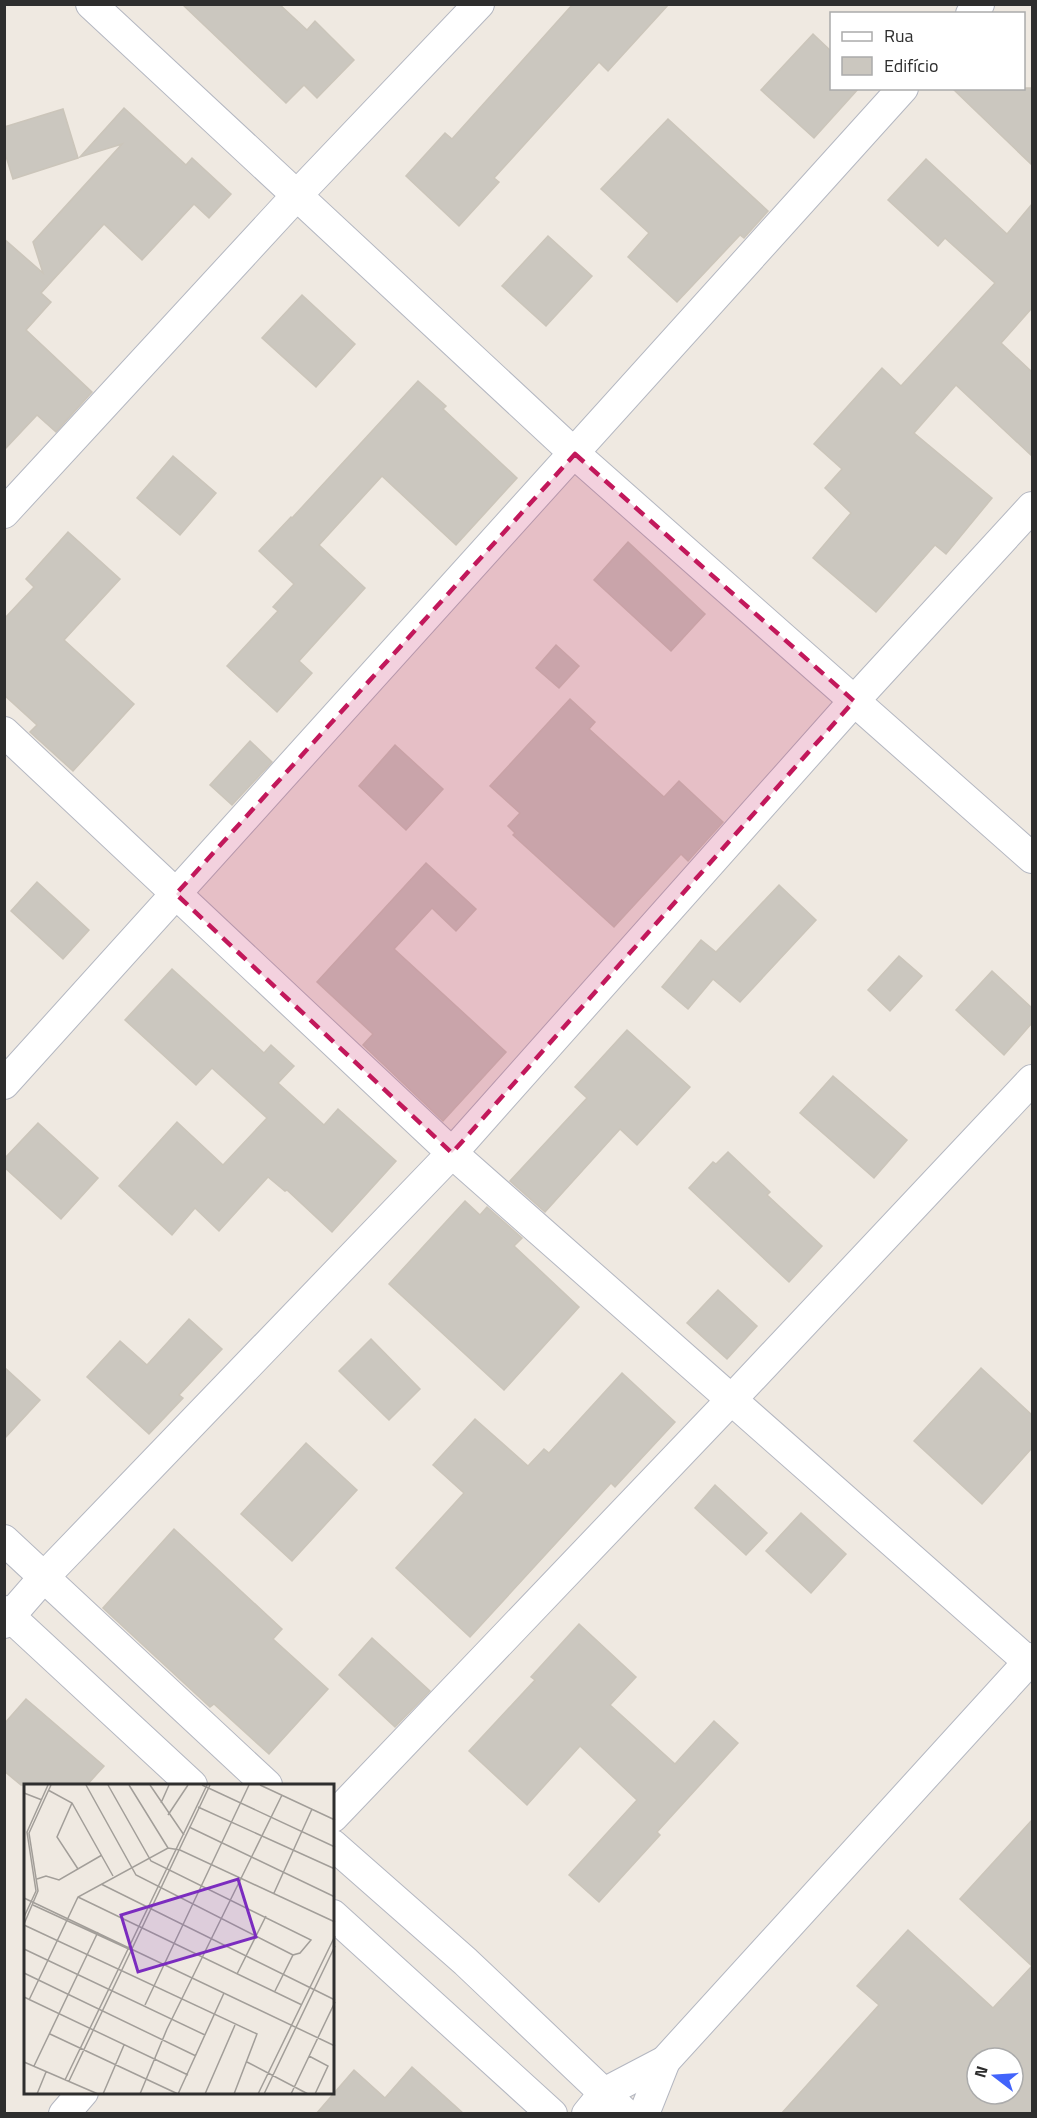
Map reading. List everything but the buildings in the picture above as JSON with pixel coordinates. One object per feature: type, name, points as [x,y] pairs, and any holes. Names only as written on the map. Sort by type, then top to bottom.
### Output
[{"type":"street","points":[[91,4],[298,194],[575,454],[1032,858]]},
{"type":"street","points":[[4,513],[298,194],[479,4]]},
{"type":"street","points":[[4,1084],[901,90]]},
{"type":"street","points":[[191,1784],[7,1616],[453,1153],[854,701],[1032,507]]},
{"type":"street","points":[[4,732],[453,1153],[1031,1662],[665,2061],[596,2103]]},
{"type":"street","points":[[334,1816],[732,1399],[1032,1080]]},
{"type":"street","points":[[4,1539],[266,1784]]},
{"type":"street","points":[[334,1846],[466,1962],[596,2103],[626,2114]]},
{"type":"street","points":[[334,1916],[552,2114]]},
{"type":"street","points":[[644,2114],[665,2061]]},
{"type":"street","points":[[64,2114],[81,2094]]},
{"type":"highlighted area","points":[[575,454],[854,701],[452,1153],[176,894]]}]
